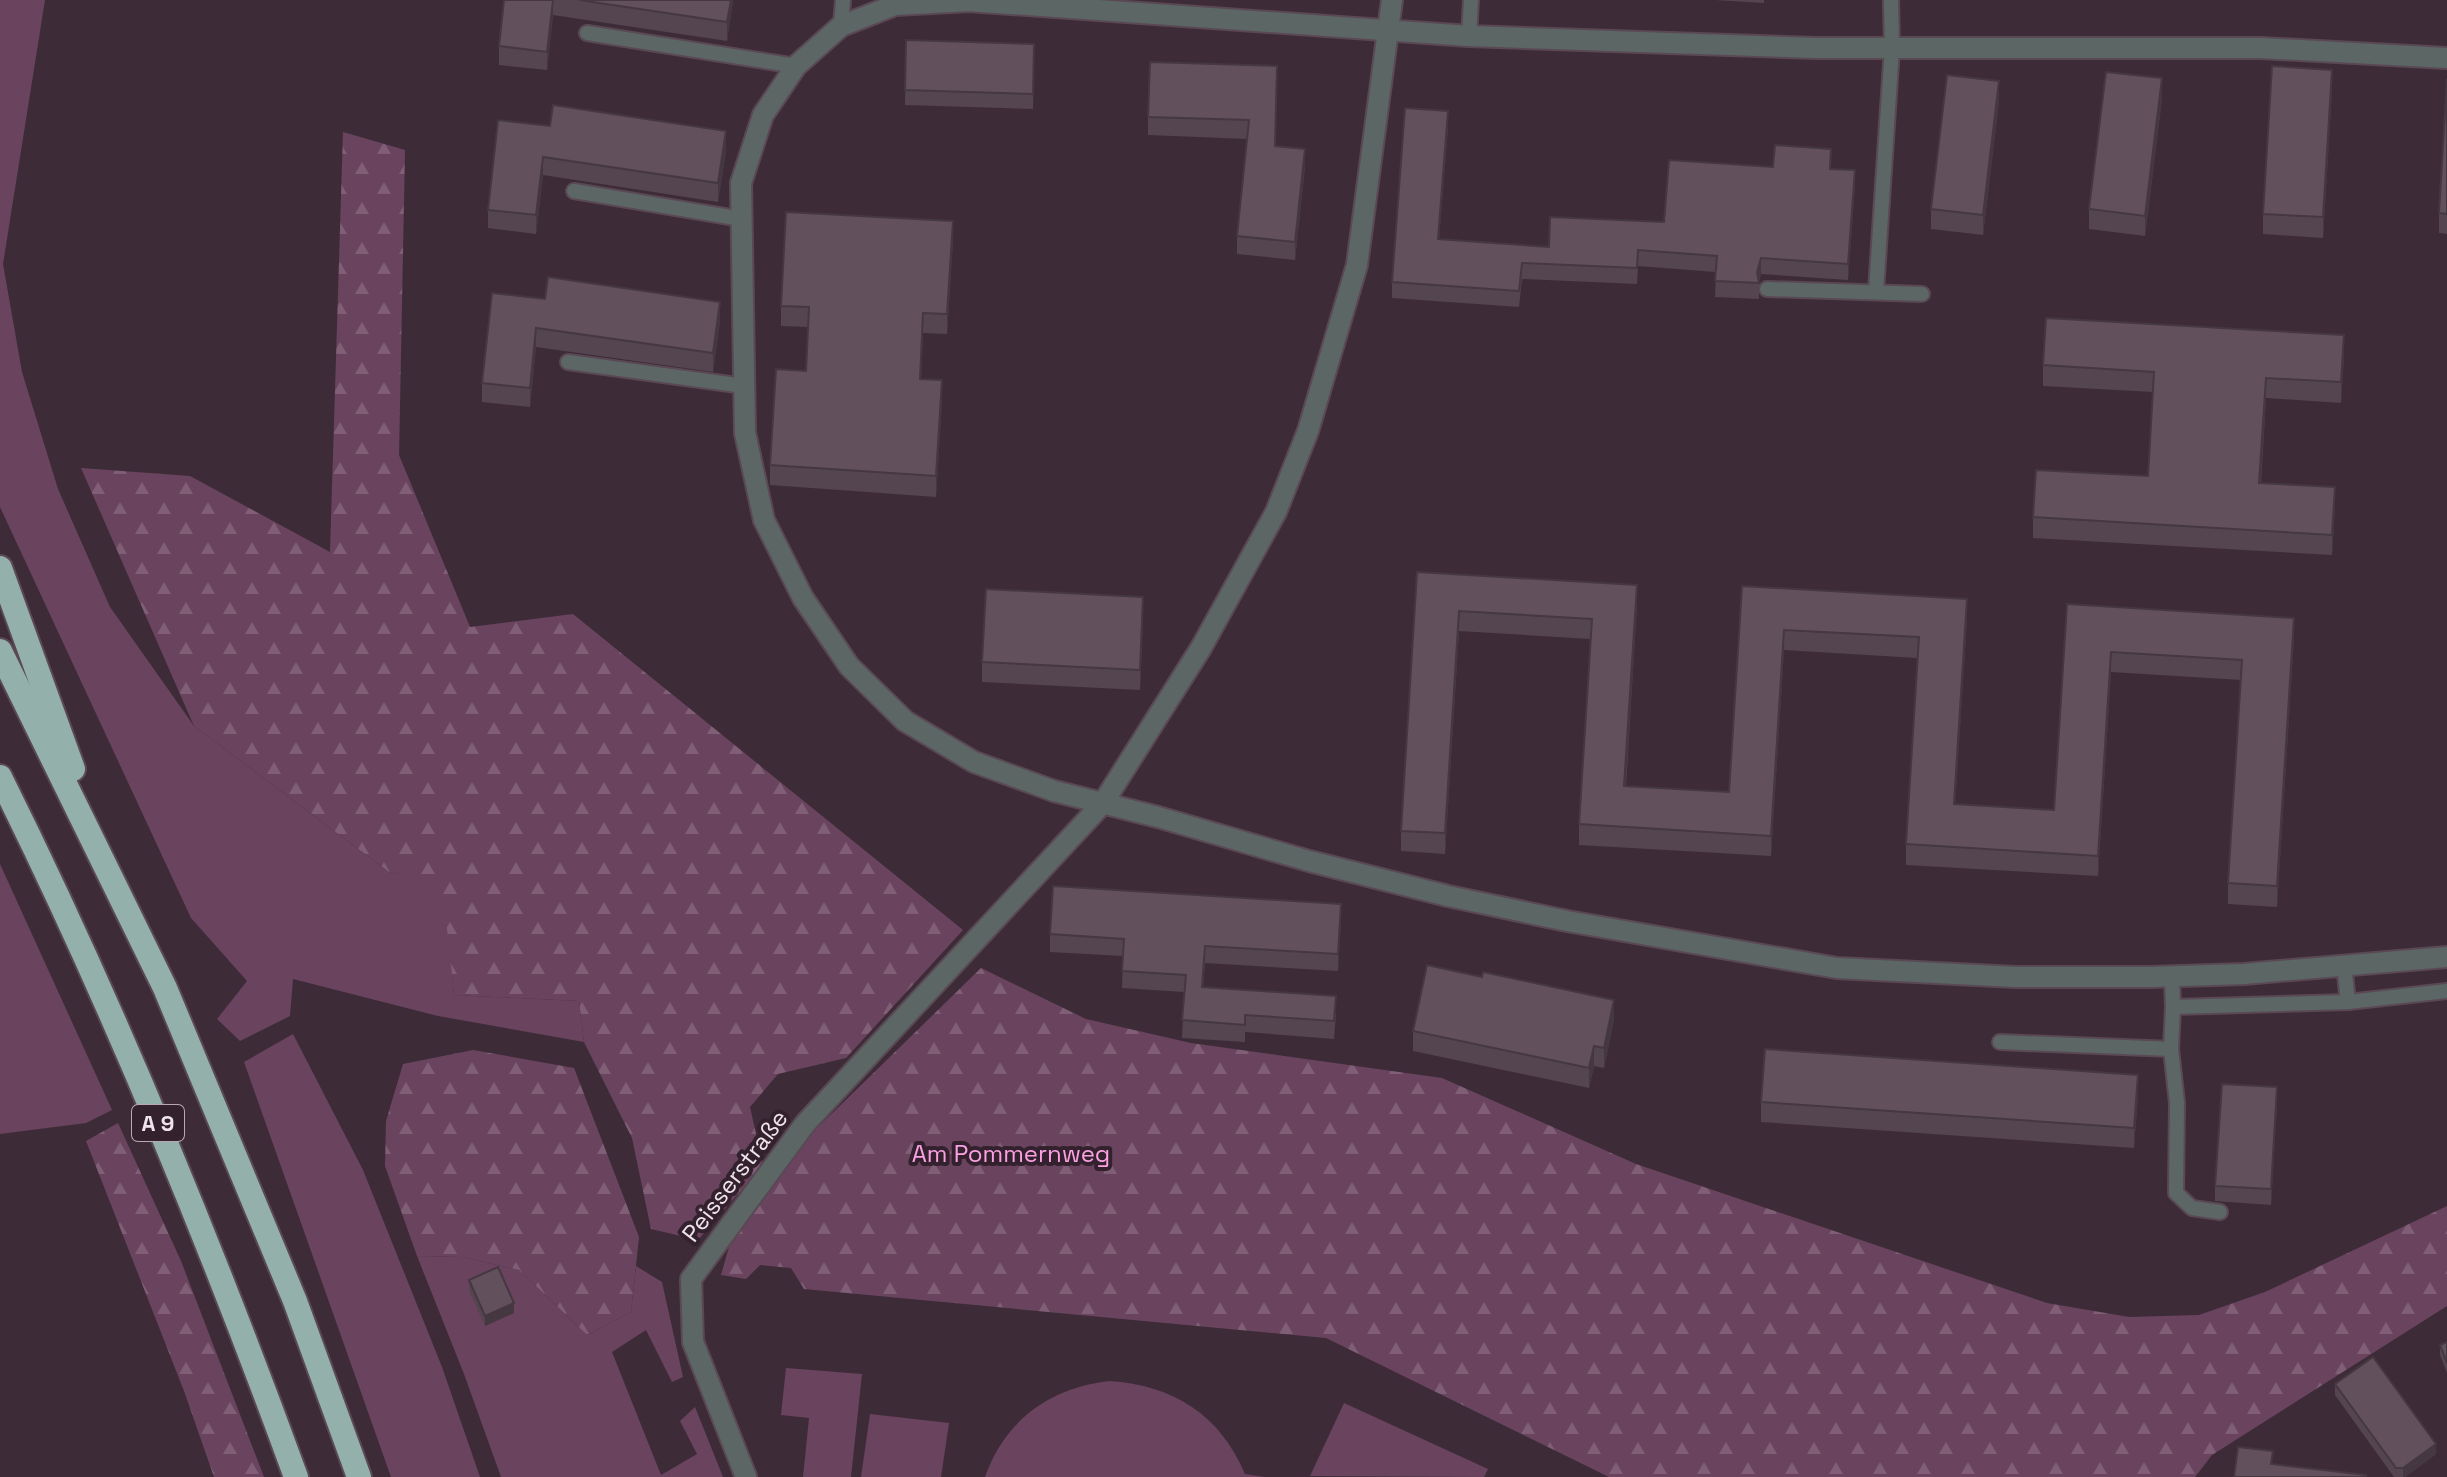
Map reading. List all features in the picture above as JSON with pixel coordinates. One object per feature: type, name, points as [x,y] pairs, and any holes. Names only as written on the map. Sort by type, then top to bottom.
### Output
[{"type":"highway","points":[[0,568],[111,877]]},
{"type":"highway","name":"A 9","points":[[0,651],[165,988],[289,1287],[359,1477]]},
{"type":"highway","name":"A 9","points":[[0,777],[110,1009],[241,1327],[296,1477]]},
{"type":"street","name":"Peisserstraße","points":[[746,1477],[693,1342],[691,1279],[805,1124],[1103,803],[1201,648],[1276,512],[1308,431],[1357,265],[1392,0]]},
{"type":"street","points":[[2447,58],[2261,48],[1817,48],[1469,36],[1093,5],[969,1],[895,5],[841,26],[796,66],[763,115],[741,183],[745,433],[764,520],[803,598],[849,666],[905,721],[974,762],[1054,791],[1448,896],[1582,924],[1822,966],[2016,977],[2172,977],[2447,957]]},
{"type":"lane","points":[[841,26],[843,0]]},
{"type":"lane","points":[[1469,36],[1471,0]]},
{"type":"lane","points":[[1876,291],[1892,48],[1891,0]]},
{"type":"lane","points":[[587,33],[796,66]]},
{"type":"lane","points":[[574,191],[742,219]]},
{"type":"lane","points":[[1767,289],[1922,294]]},
{"type":"lane","points":[[568,362],[744,386]]},
{"type":"lane","points":[[2344,965],[2348,1002]]},
{"type":"lane","points":[[2172,977],[2171,1049],[2177,1103],[2176,1193],[2192,1208],[2220,1212]]},
{"type":"lane","points":[[2173,1007],[2348,1002],[2447,991]]},
{"type":"lane","points":[[2000,1042],[2171,1049]]},
{"type":"green space","points":[[0,0],[45,0],[3,264],[22,372],[58,489],[110,607],[194,726],[389,872],[443,881],[454,995],[579,1001],[584,1042],[438,1016],[293,979],[290,1016],[240,1041],[217,1019],[247,981],[191,918],[0,507]]},
{"type":"green space","points":[[343,132],[405,150],[399,455],[470,627],[573,614],[963,930],[846,1058],[778,1074],[750,1107],[763,1165],[698,1240],[651,1229],[632,1138],[584,1042],[579,1001],[454,995],[442,882],[389,872],[194,726],[81,468],[190,476],[330,552]]},
{"type":"green space","points":[[0,864],[112,1110],[86,1123],[0,1134]]},
{"type":"green space","name":"Am Pommernweg","points":[[981,968],[1086,1019],[1191,1043],[1442,1078],[1636,1164],[2047,1303],[2129,1317],[2199,1315],[2265,1292],[2447,1206],[2447,1306],[2212,1455],[2195,1477],[1609,1477],[1326,1338],[804,1289],[791,1268],[760,1265],[746,1279],[721,1275],[733,1233],[812,1133]]},
{"type":"green space","points":[[293,1034],[363,1170],[442,1367],[480,1477],[391,1477],[244,1062]]},
{"type":"green space","points":[[473,1050],[574,1068],[639,1237],[631,1312],[587,1335],[519,1270],[462,1257],[417,1256],[385,1166],[386,1121],[403,1064]]},
{"type":"green space","points":[[118,1123],[181,1261],[264,1477],[214,1477],[184,1391],[86,1141]]},
{"type":"green space","points":[[417,1256],[462,1257],[519,1270],[587,1335],[631,1312],[636,1266],[662,1282],[683,1377],[672,1382],[646,1330],[612,1352],[661,1475],[697,1454],[680,1421],[695,1407],[723,1477],[501,1477]]},
{"type":"green space","points":[[786,1368],[862,1374],[851,1477],[803,1477],[809,1418],[781,1415]]},
{"type":"green space","points":[[1109,1381],[1154,1389],[1192,1407],[1222,1435],[1245,1474],[1265,1477],[985,1477],[1005,1439],[1032,1410],[1068,1391]]},
{"type":"green space","points":[[1344,1403],[1488,1469],[1484,1477],[1310,1476]]},
{"type":"green space","points":[[870,1414],[949,1423],[941,1477],[861,1477]]},
{"type":"building","points":[[504,0],[553,0],[547,52],[499,46]]},
{"type":"building","points":[[579,0],[731,0],[727,22]]},
{"type":"building","points":[[906,40],[1034,44],[1033,94],[905,90]]},
{"type":"building","points":[[1150,62],[1277,66],[1275,146],[1305,149],[1295,242],[1237,236],[1249,120],[1148,117]]},
{"type":"building","points":[[2272,66],[2332,70],[2323,217],[2263,214]]},
{"type":"building","points":[[2106,72],[2162,78],[2145,216],[2089,209]]},
{"type":"building","points":[[1947,75],[1999,81],[1983,215],[1931,209]]},
{"type":"building","points":[[2447,79],[2447,214],[2439,213]]},
{"type":"building","points":[[553,105],[726,131],[718,183],[543,157],[536,215],[488,210],[498,120],[550,126]]},
{"type":"building","points":[[1405,108],[1448,111],[1438,239],[1549,247],[1550,217],[1664,222],[1669,160],[1773,167],[1775,145],[1831,149],[1830,169],[1855,170],[1848,264],[1761,258],[1757,272],[1759,283],[1715,281],[1717,256],[1638,250],[1637,268],[1522,263],[1519,291],[1392,282]]},
{"type":"building","points":[[786,212],[953,221],[947,314],[923,313],[920,379],[942,380],[936,476],[770,465],[776,369],[806,371],[809,307],[781,306]]},
{"type":"building","points":[[548,277],[720,302],[713,353],[536,328],[530,388],[482,383],[492,293],[545,299]]},
{"type":"building","points":[[2046,318],[2344,335],[2341,382],[2266,378],[2259,483],[2335,487],[2332,535],[2033,517],[2036,470],[2148,476],[2154,372],[2043,365]]},
{"type":"building","points":[[1417,572],[1637,585],[1624,786],[1729,792],[1742,586],[1967,599],[1954,804],[2054,810],[2067,604],[2294,618],[2277,886],[2228,883],[2242,660],[2111,652],[2098,856],[1906,844],[1919,637],[1784,630],[1771,836],[1579,824],[1592,619],[1459,611],[1445,833],[1401,831]]},
{"type":"building","points":[[986,589],[1143,597],[1140,670],[982,662]]},
{"type":"building","points":[[1053,886],[1341,904],[1338,954],[1205,946],[1202,987],[1336,996],[1334,1021],[1245,1015],[1245,1025],[1182,1020],[1186,975],[1122,971],[1124,939],[1050,934]]},
{"type":"building","points":[[1427,965],[1482,977],[1483,972],[1614,1000],[1604,1048],[1594,1046],[1589,1068],[1413,1031]]},
{"type":"building","points":[[1765,1049],[2138,1075],[2134,1128],[1761,1102]]},
{"type":"building","points":[[2222,1084],[2277,1087],[2271,1189],[2215,1186]]},
{"type":"building","points":[[498,1267],[514,1303],[485,1316],[469,1280]]},
{"type":"building","points":[[2447,1342],[2447,1363],[2440,1345]]},
{"type":"building","points":[[2373,1357],[2436,1444],[2403,1468],[2396,1468],[2335,1384]]},
{"type":"building","points":[[2238,1447],[2273,1451],[2271,1464],[2366,1477],[2234,1477]]}]
